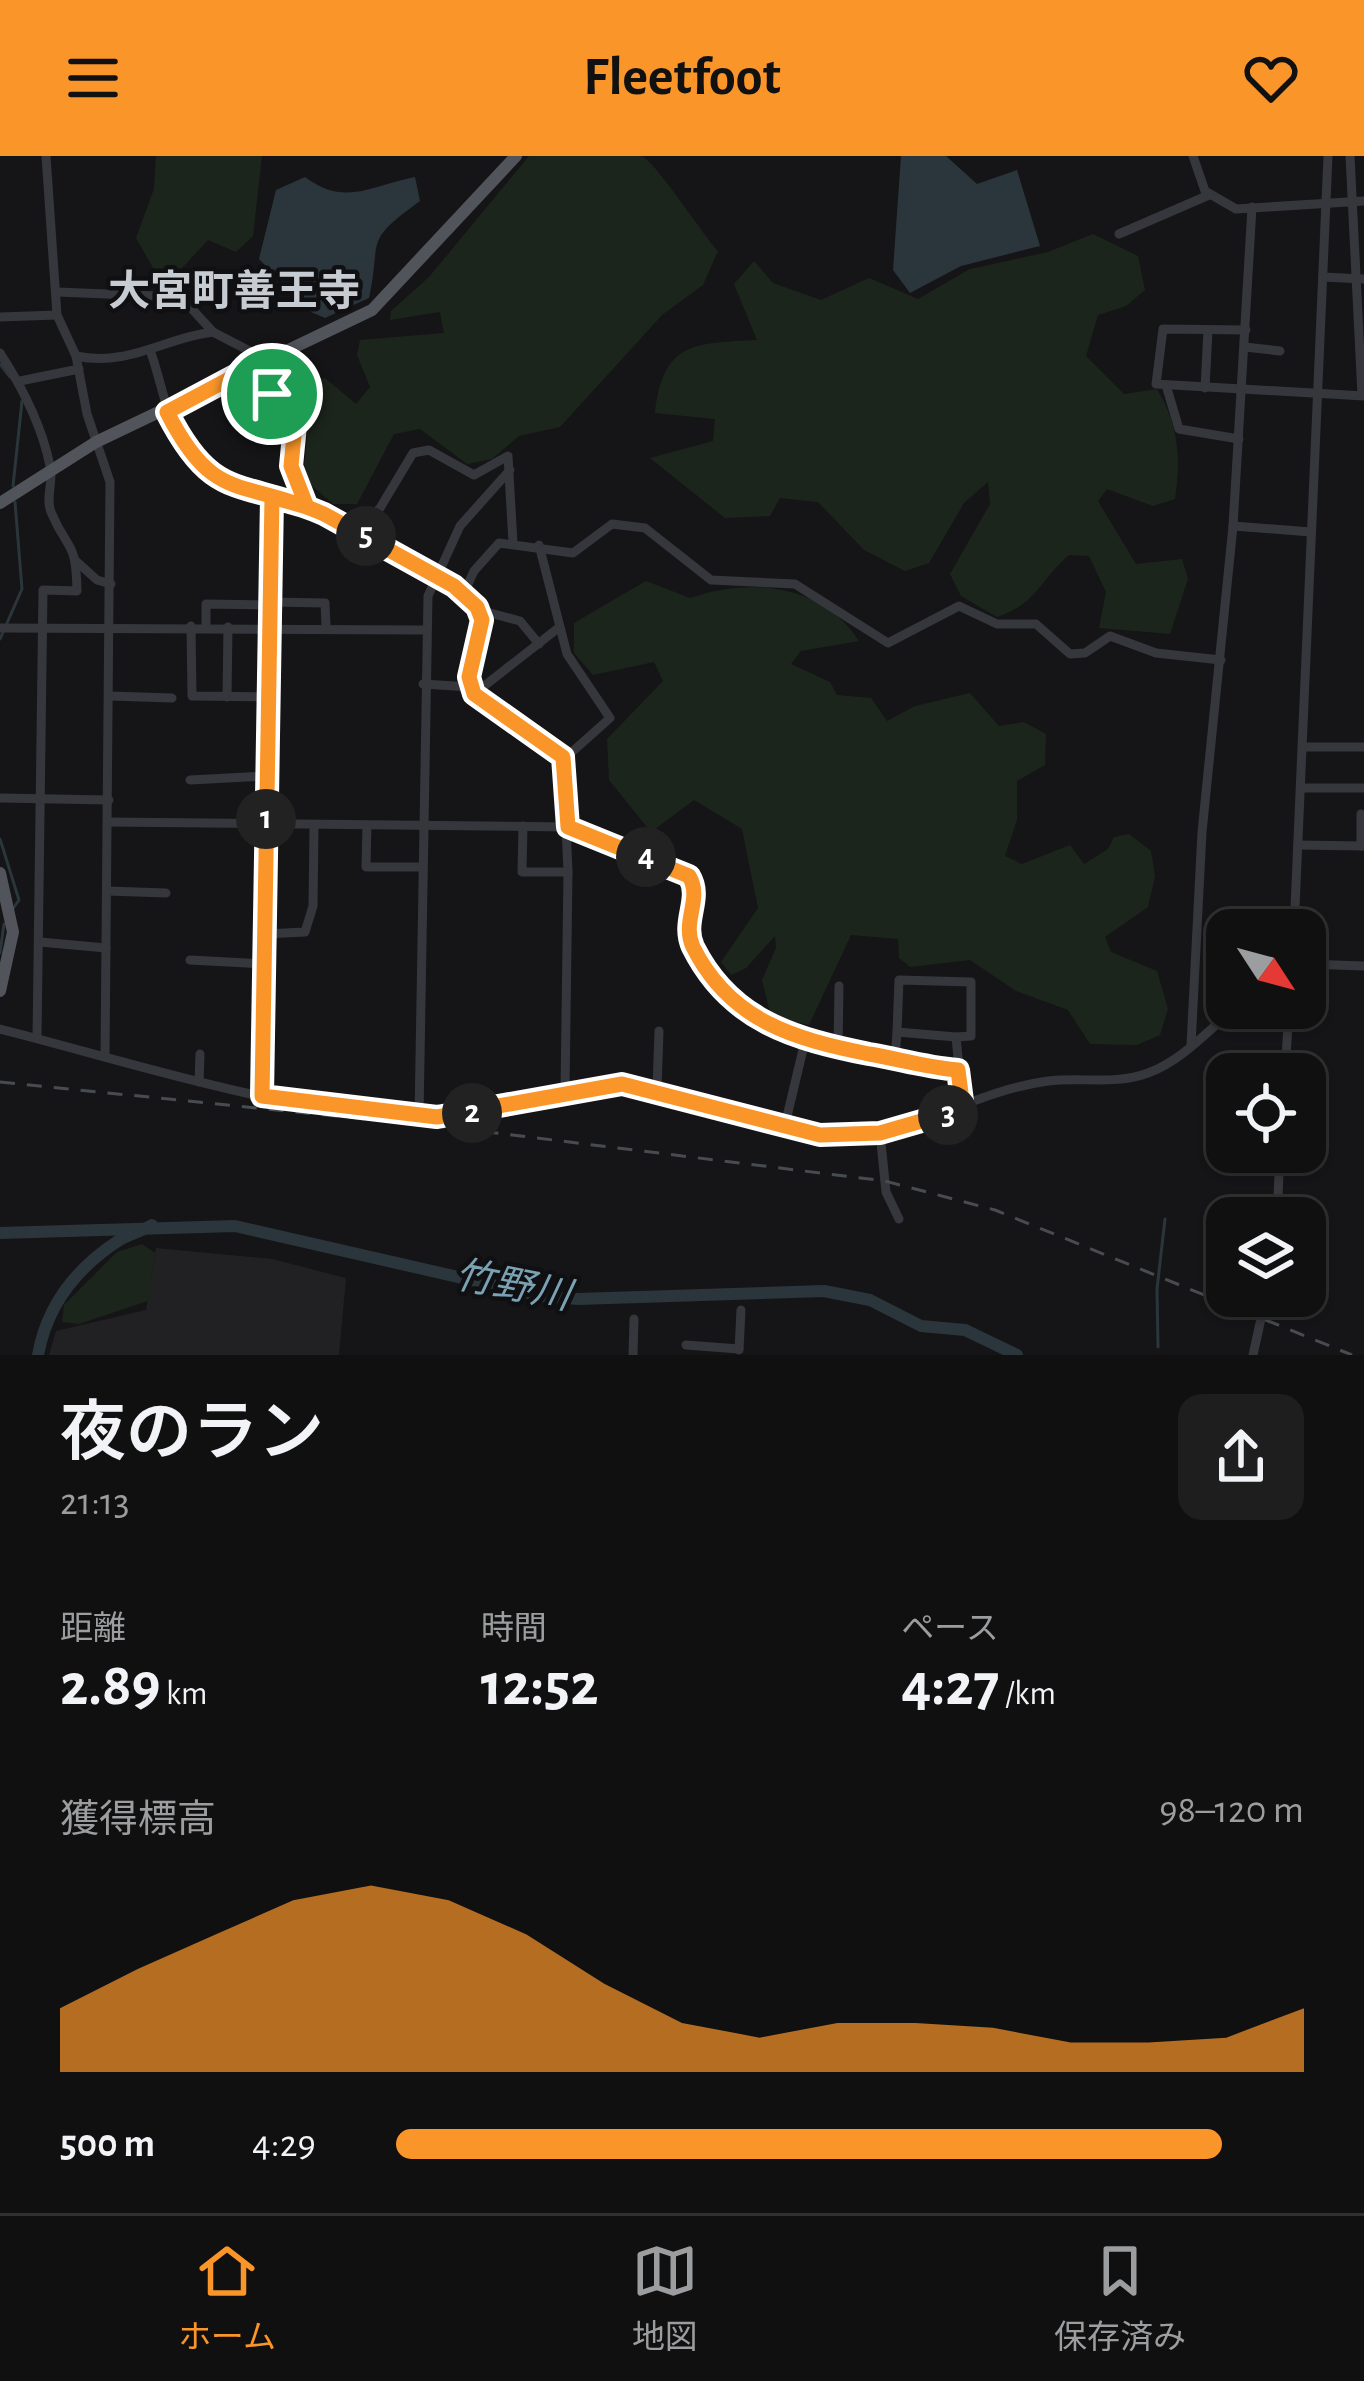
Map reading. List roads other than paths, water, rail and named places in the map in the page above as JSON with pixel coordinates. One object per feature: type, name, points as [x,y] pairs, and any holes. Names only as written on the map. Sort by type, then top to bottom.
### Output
[{"type":"main road","points":[[9,497],[96,442],[372,310],[516,156]]},
{"type":"main road","points":[[0,873],[11,911],[10,960],[0,991]]},
{"type":"street","points":[[46,156],[57,315],[76,356],[110,482],[105,1057]]},
{"type":"street","points":[[1192,156],[1209,195],[1221,205],[1252,208],[1360,201]]},
{"type":"street","points":[[1295,909],[1328,156]]},
{"type":"street","points":[[1246,330],[1163,329],[1156,384],[1363,396],[1360,201],[1350,156]]},
{"type":"street","points":[[1119,234],[1209,195]]},
{"type":"street","points":[[1191,1046],[1202,832],[1233,526],[1252,208]]},
{"type":"street","points":[[1323,277],[1361,279]]},
{"type":"street","points":[[58,292],[182,297],[214,332],[262,361],[262,381],[296,415],[291,466],[307,507]]},
{"type":"street","points":[[0,317],[57,315]]},
{"type":"street","points":[[1205,388],[1208,329]]},
{"type":"street","points":[[76,356],[97,360],[151,353],[214,332]]},
{"type":"street","points":[[1245,347],[1280,351]]},
{"type":"street","points":[[0,353],[20,381],[52,469],[50,510],[72,544],[76,561],[76,591],[43,590],[38,1038]]},
{"type":"street","points":[[151,353],[167,412],[198,466],[229,485],[307,507],[464,593],[479,610],[482,628],[472,690]]},
{"type":"street","points":[[20,381],[79,369]]},
{"type":"street","points":[[1166,385],[1179,429],[1239,439]]},
{"type":"street","points":[[358,532],[418,450],[439,454],[474,475],[508,456],[513,543]]},
{"type":"street","points":[[419,1116],[423,630],[436,576],[460,526],[510,470]]},
{"type":"street","points":[[262,1096],[272,497]]},
{"type":"street","points":[[464,593],[489,551],[499,543],[573,553],[612,524],[645,528],[711,580],[795,584],[888,643],[959,606],[997,624],[1036,624],[1070,654],[1085,653],[1110,636],[1140,650],[1221,660]]},
{"type":"street","points":[[1233,526],[1311,532]]},
{"type":"street","points":[[538,545],[567,654],[610,718],[563,760]]},
{"type":"street","points":[[76,561],[111,584]]},
{"type":"street","points":[[206,627],[206,604],[269,603],[325,603],[326,626]]},
{"type":"street","points":[[479,610],[520,621],[538,644]]},
{"type":"street","points":[[191,626],[192,696],[269,697]]},
{"type":"street","points":[[227,697],[228,627]]},
{"type":"street","points":[[0,628],[423,630]]},
{"type":"street","points":[[472,690],[557,629]]},
{"type":"street","points":[[423,684],[472,690],[502,717],[548,741],[563,760],[568,827],[565,1090]]},
{"type":"street","points":[[110,696],[172,698]]},
{"type":"street","points":[[1303,747],[1364,747]]},
{"type":"street","points":[[190,780],[266,776]]},
{"type":"street","points":[[1298,844],[1363,846],[1362,788],[1301,788]]},
{"type":"street","points":[[0,798],[109,800]]},
{"type":"street","points":[[108,822],[568,827],[683,870],[695,889],[688,932],[702,961],[746,1013],[805,1041],[958,1070]]},
{"type":"street","points":[[367,825],[366,867],[422,867]]},
{"type":"street","points":[[265,934],[304,932],[313,906],[314,826]]},
{"type":"street","points":[[523,826],[522,872],[568,872]]},
{"type":"street","points":[[107,891],[166,893]]},
{"type":"street","points":[[40,942],[106,948]]},
{"type":"street","points":[[190,960],[265,964]]},
{"type":"street","points":[[1326,965],[1364,966]]},
{"type":"street","points":[[895,1059],[899,980],[971,982],[971,1036],[897,1032]]},
{"type":"street","points":[[838,1048],[839,986]]},
{"type":"street","points":[[0,1029],[262,1096],[419,1116],[460,1115],[608,1084],[657,1089],[784,1129],[880,1133],[1050,1081],[1129,1079],[1151,1072],[1211,1029]]},
{"type":"street","points":[[657,1089],[659,1031]]},
{"type":"street","points":[[956,1037],[963,1109]]},
{"type":"street","points":[[784,1129],[805,1041]]},
{"type":"street","points":[[199,1082],[200,1054]]},
{"type":"street","points":[[880,1133],[886,1192],[899,1220]]},
{"type":"street","points":[[686,1345],[739,1352],[742,1310]]},
{"type":"street","points":[[1253,1355],[1262,1317]]},
{"type":"street","points":[[633,1355],[634,1319]]},
{"type":"waterway","points":[[0,364],[10,377]]},
{"type":"waterway","points":[[13,486],[22,401]]},
{"type":"waterway","points":[[0,639],[22,589],[15,502]]},
{"type":"waterway","points":[[0,839],[19,900],[12,910]]},
{"type":"waterway","points":[[0,953],[4,924]]},
{"type":"waterway","points":[[1158,1347],[1157,1289],[1165,1219]]},
{"type":"waterway","points":[[38,1355],[48,1320],[76,1276],[118,1241],[152,1225]]},
{"type":"waterway","name":"竹野川","points":[[0,1233],[235,1226],[541,1296],[578,1299],[824,1291],[870,1300],[921,1326],[965,1330],[1017,1355]]},
{"type":"railway","points":[[0,1082],[464,1129],[885,1181],[995,1210],[1352,1355]]},
{"type":"district","name":"大宮町善王寺","points":[[234,290]]}]
